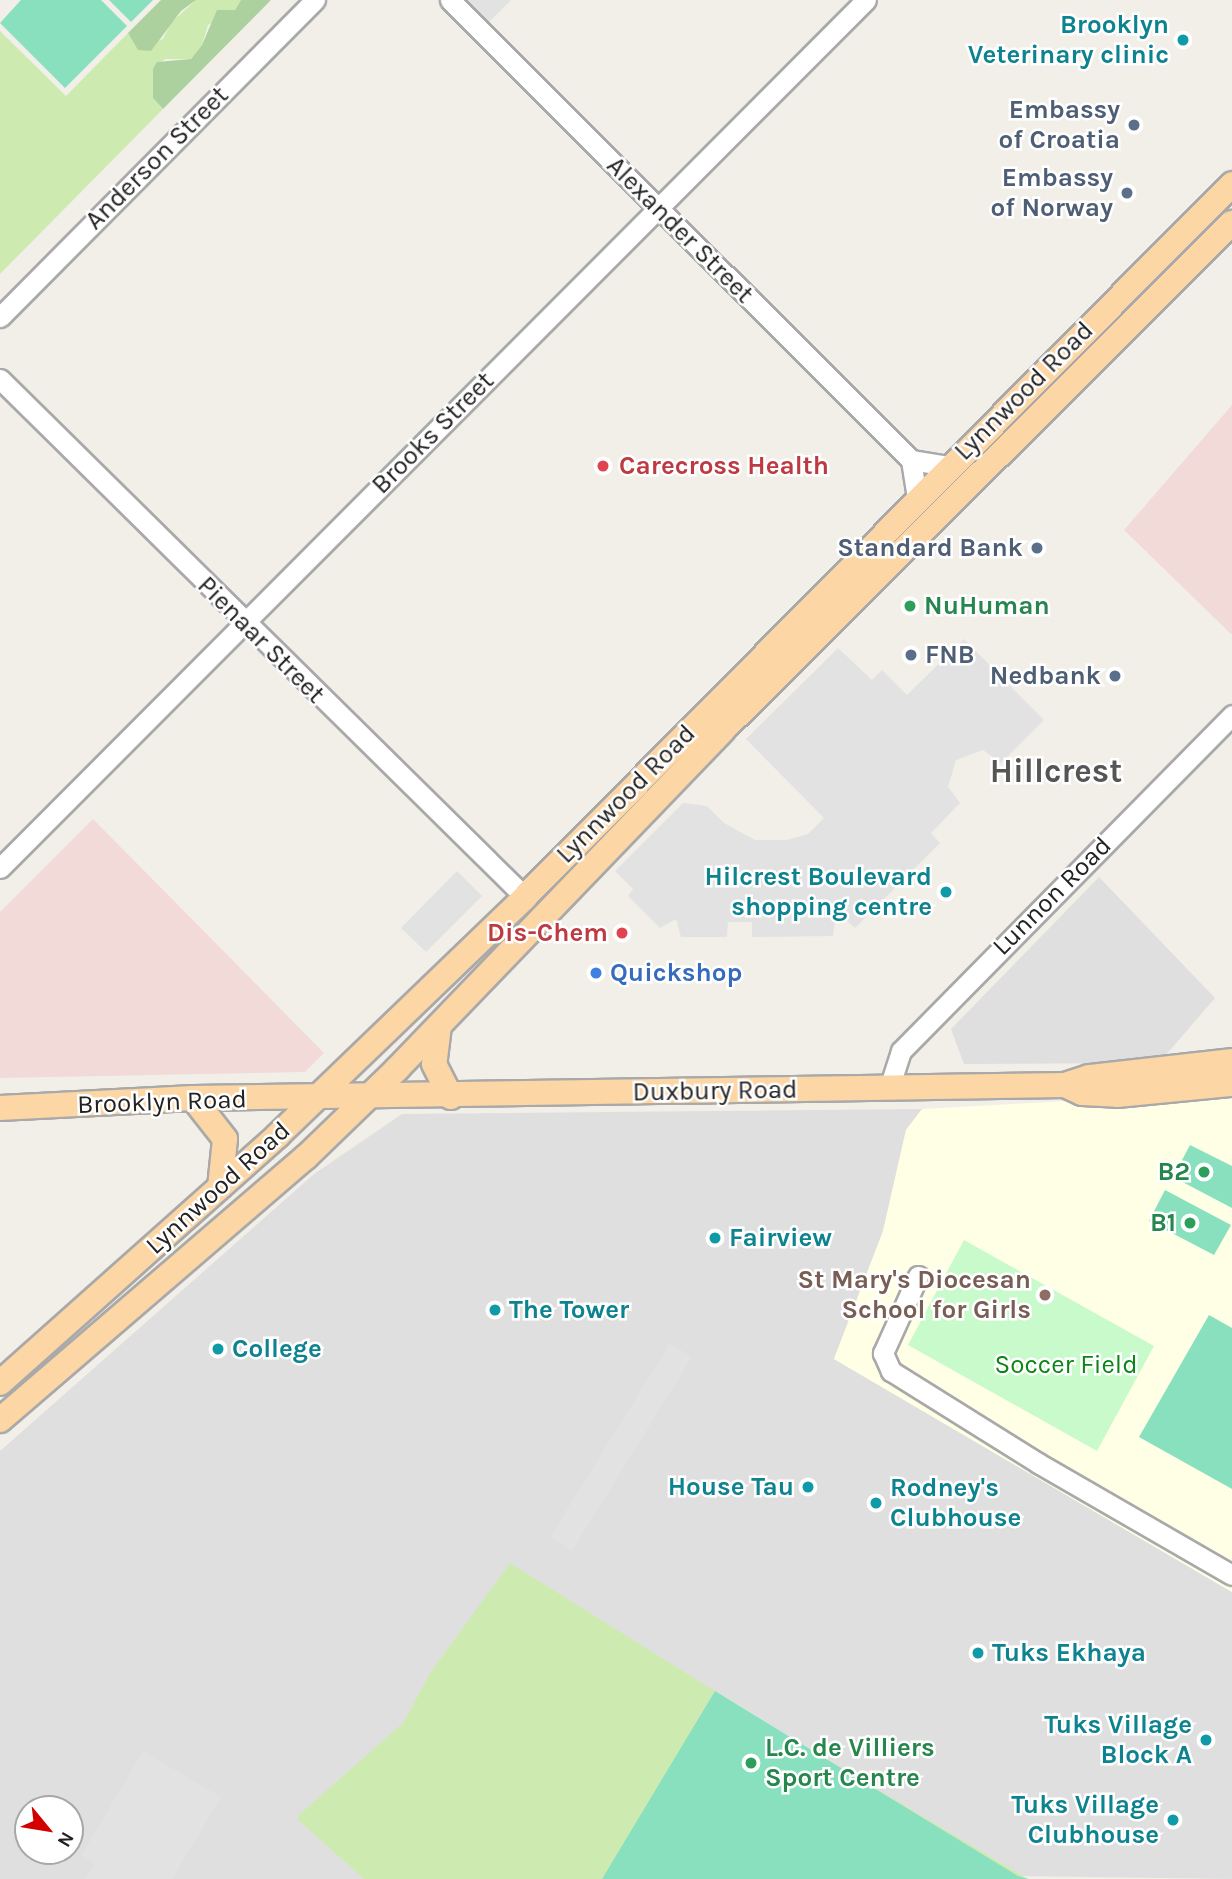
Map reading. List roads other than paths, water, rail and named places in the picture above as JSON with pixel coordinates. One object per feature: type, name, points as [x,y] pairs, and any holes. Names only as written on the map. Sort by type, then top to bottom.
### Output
[{"type":"main road","name":"Lynnwood Road","points":[[0,1383],[319,1097],[362,1050],[525,897],[948,466],[1232,184]]},
{"type":"main road","name":"Lynnwood Road","points":[[0,1420],[181,1267],[365,1099],[1232,223]]},
{"type":"main road","points":[[525,897],[538,903],[565,883],[580,879]]},
{"type":"main road","points":[[439,1026],[434,1064],[451,1097]]},
{"type":"main road","name":"Duxbury Road","points":[[365,1099],[1065,1084],[1089,1077],[1232,1061]]},
{"type":"main road","name":"Duxbury Road","points":[[1065,1084],[1083,1093],[1117,1095],[1232,1084]]},
{"type":"main road","points":[[193,1098],[225,1139],[220,1188]]},
{"type":"main road","name":"Brooklyn Road","points":[[0,1108],[193,1098],[365,1099]]},
{"type":"street","name":"Anderson Street","points":[[0,317],[315,0]]},
{"type":"street","name":"Alexander Street","points":[[450,0],[911,460]]},
{"type":"street","name":"Brooks Street","points":[[0,868],[866,0]]},
{"type":"street","name":"Pienaar Street","points":[[0,379],[244,623],[525,897]]},
{"type":"street","points":[[917,499],[911,460],[948,466]]},
{"type":"street","name":"Lunnon Road","points":[[889,1088],[901,1051],[1232,715]]},
{"type":"street","points":[[918,1276],[883,1353],[891,1371],[1038,1463],[1232,1575]]},
{"type":"place","name":"Brooklyn Veterinary clinic","points":[[1183,40]]},
{"type":"place","name":"Embassy of Croatia","points":[[1134,125]]},
{"type":"place","name":"Embassy of Norway","points":[[1127,193]]},
{"type":"place","name":"Carecross Health","points":[[603,466]]},
{"type":"place","name":"Standard Bank","points":[[1037,548]]},
{"type":"place","name":"NuHuman","points":[[910,606]]},
{"type":"place","name":"FNB","points":[[911,655]]},
{"type":"place","name":"Nedbank","points":[[1115,676]]},
{"type":"place","name":"Hilcrest Boulevard shopping centre","points":[[946,892]]},
{"type":"place","name":"Dis-Chem","points":[[622,933]]},
{"type":"place","name":"Quickshop","points":[[596,973]]},
{"type":"place","name":"B2","points":[[1204,1172]]},
{"type":"place","name":"B1","points":[[1190,1223]]},
{"type":"place","name":"Fairview","points":[[715,1238]]},
{"type":"place","name":"St Mary's Diocesan School for Girls","points":[[1045,1295]]},
{"type":"place","name":"The Tower","points":[[495,1310]]},
{"type":"place","name":"College","points":[[218,1349]]},
{"type":"place","name":"House Tau","points":[[808,1487]]},
{"type":"place","name":"Rodney's Clubhouse","points":[[876,1503]]},
{"type":"place","name":"Tuks Ekhaya","points":[[978,1653]]},
{"type":"place","name":"Tuks Village Block A","points":[[1206,1740]]},
{"type":"place","name":"L.C. de Villiers Sport Centre","points":[[751,1763]]},
{"type":"place","name":"Tuks Village Clubhouse","points":[[1173,1820]]},
{"type":"district","name":"Hillcrest","points":[[1056,772]]},
{"type":"park label","name":"Soccer Field","points":[[1066,1365]]}]
